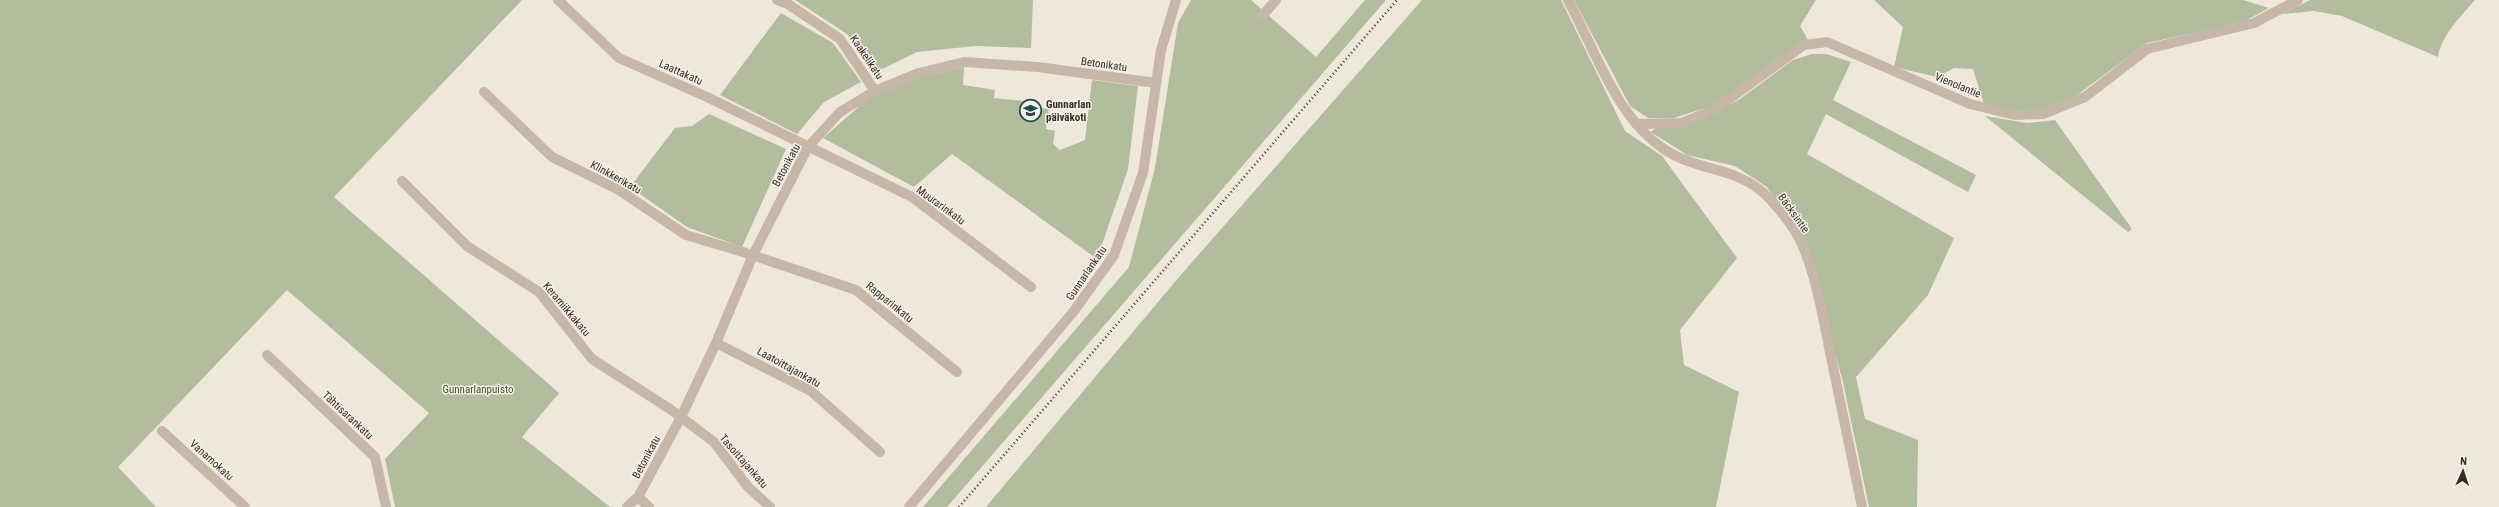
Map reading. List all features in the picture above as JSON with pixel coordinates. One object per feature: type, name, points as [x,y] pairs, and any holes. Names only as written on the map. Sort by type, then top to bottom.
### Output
[{"type":"street","name":"Laattakatu","points":[[558,0],[619,58],[707,97],[808,147]]},
{"type":"street","name":"Kaakelikatu","points":[[777,0],[789,2],[840,39],[874,91]]},
{"type":"street","name":"Gunnarlankatu","points":[[908,507],[1074,311],[1110,261],[1142,173],[1165,31],[1176,0]]},
{"type":"street","points":[[1262,16],[1276,0]]},
{"type":"street","name":"Bäcksintie","points":[[1568,0],[1612,87],[1636,124],[1658,145],[1676,156],[1724,170],[1749,183],[1769,199],[1801,241],[1818,296],[1862,507]]},
{"type":"street","name":"Vienolantie","points":[[1636,124],[1682,123],[1717,108],[1804,45],[1827,42],[1970,104],[2015,115],[2043,114],[2085,97],[2147,49],[2254,23],[2298,0]]},
{"type":"street","name":"Betonikatu","points":[[627,507],[638,497],[680,417],[716,343],[753,256],[808,147],[840,112],[874,91],[919,73],[964,62],[1038,67],[1156,84]]},
{"type":"street","name":"Klinkkerikatu","points":[[484,92],[552,157],[619,190],[686,235],[753,256]]},
{"type":"street","name":"Muurarinkatu","points":[[808,147],[912,197],[1031,287]]},
{"type":"street","name":"Keramiikkakatu","points":[[402,181],[467,246],[539,292],[592,359],[680,417]]},
{"type":"street","name":"Rapparinkatu","points":[[753,256],[856,290],[957,372]]},
{"type":"street","name":"Laatoittajankatu","points":[[716,343],[811,391],[880,452]]},
{"type":"street","name":"Tähtisarankatu","points":[[267,355],[375,457],[386,507]]},
{"type":"street","name":"Tasoittajankatu","points":[[680,417],[714,442],[748,486],[770,507]]},
{"type":"street","name":"Vanamokatu","points":[[162,431],[245,507]]},
{"type":"street","points":[[638,497],[649,507]]},
{"type":"green space","name":"Gunnarlanpuisto","points":[[0,0],[522,0],[334,197],[559,393],[522,437],[610,507],[395,507],[385,459],[429,413],[287,290],[118,467],[156,507],[0,507]]},
{"type":"green space","points":[[795,0],[1033,0],[1031,48],[975,46],[917,52],[872,74],[847,34]]},
{"type":"green space","points":[[1191,0],[1251,0],[1316,57],[1365,0],[1386,0],[947,507],[923,507],[1129,267],[1155,168],[1178,23]]},
{"type":"green space","points":[[1422,0],[1561,0],[1625,131],[1662,156],[1737,258],[1680,330],[1684,365],[1739,392],[1716,507],[986,507],[1179,277]]},
{"type":"green space","points":[[1574,0],[1816,0],[1800,26],[1808,40],[1714,105],[1674,118],[1648,118],[1630,106]]},
{"type":"green space","points":[[1874,0],[2243,0],[2269,8],[2243,22],[2147,43],[2077,95],[2040,110],[2013,110],[1984,104],[1973,69],[1954,68],[1937,77],[1894,67],[1903,27]]},
{"type":"green space","points":[[2310,0],[2475,0],[2447,34],[2438,57],[2342,16],[2314,11],[2282,14]]},
{"type":"green space","points":[[781,13],[833,43],[861,82],[824,102],[797,134],[720,95]]},
{"type":"green space","points":[[1812,54],[1826,54],[1851,62],[1833,100],[1976,175],[1968,192],[1826,114],[1807,154],[1954,238],[1928,295],[1856,377],[1865,419],[1918,440],[1917,507],[1869,507],[1843,382],[1803,237],[1767,187],[1735,166],[1687,155],[1651,132],[1656,128],[1676,128],[1704,119],[1740,99],[1793,60]]},
{"type":"green space","points":[[964,67],[963,85],[995,90],[994,98],[1023,101],[1023,106],[1049,109],[1046,129],[1055,131],[1053,144],[1060,150],[1085,140],[1092,80],[1138,86],[1128,169],[1097,259],[952,154],[914,187],[823,138],[869,98],[913,79]]},
{"type":"green space","points":[[709,114],[786,149],[742,247],[687,227],[630,187],[675,128],[692,126]]},
{"type":"green space","points":[[1985,116],[2027,123],[2055,120],[2132,229],[2128,232]]},
{"type":"railway","points":[[959,507],[1397,0]]},
{"type":"place","name":"Gunnarlan päiväkoti","points":[[1030,110]]}]
